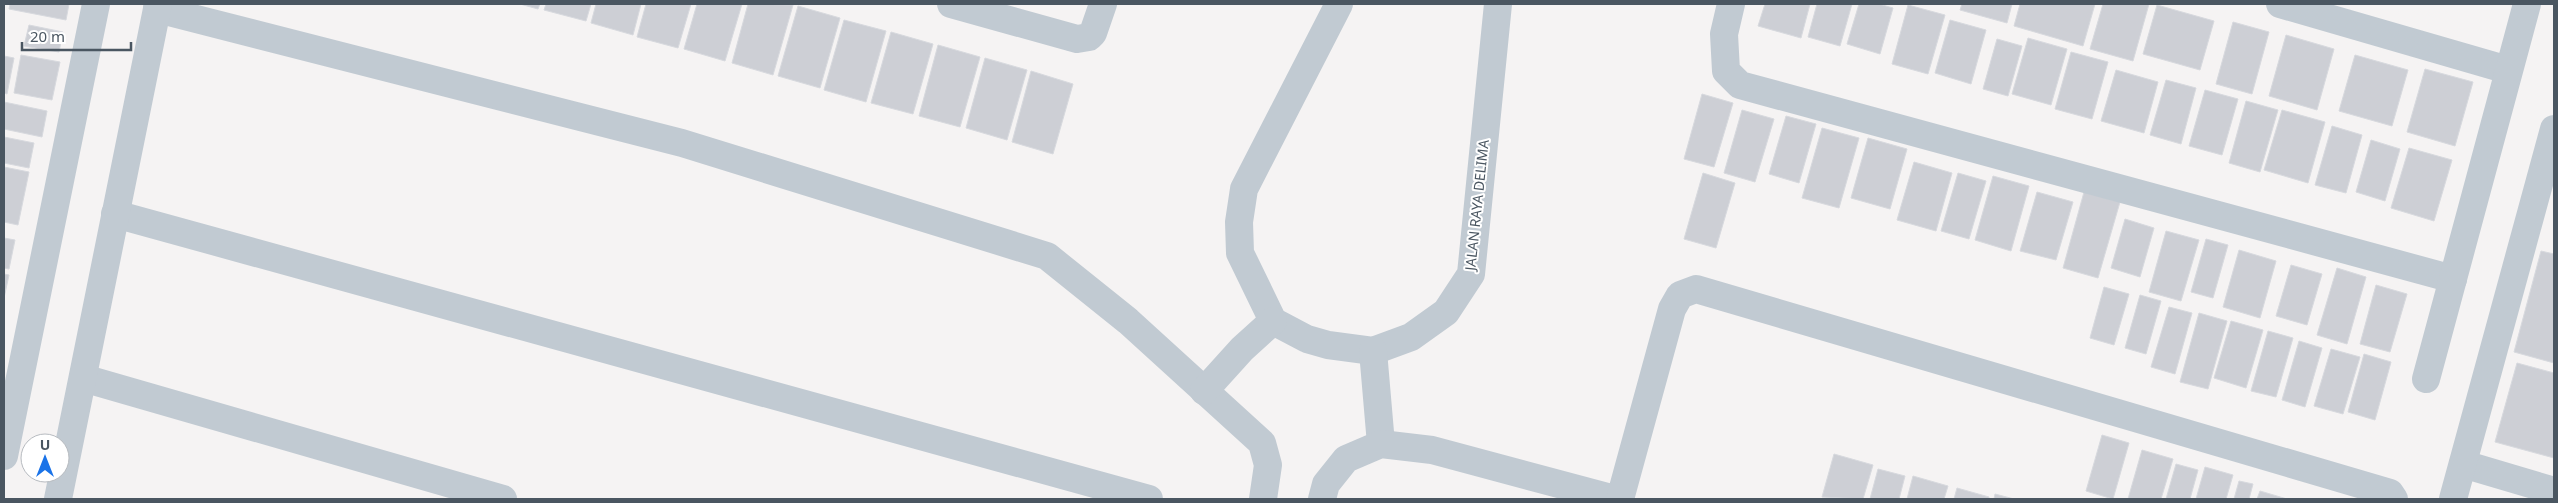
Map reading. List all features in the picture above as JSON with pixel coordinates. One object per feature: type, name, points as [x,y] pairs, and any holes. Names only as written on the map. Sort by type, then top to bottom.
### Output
[{"type":"street","points":[[4,456],[96,4]]},
{"type":"street","points":[[951,4],[1077,39],[1089,37],[1095,29],[1103,4]]},
{"type":"street","points":[[1204,391],[1242,349],[1273,321],[1240,253],[1239,222],[1244,189],[1339,4]]},
{"type":"street","name":"JALAN RAYA DELIMA","points":[[1273,321],[1307,339],[1328,345],[1373,351],[1411,337],[1446,312],[1471,274],[1498,4]]},
{"type":"street","points":[[1731,4],[1724,34],[1726,72],[1740,85],[2453,279]]},
{"type":"street","points":[[2280,4],[2508,70]]},
{"type":"street","points":[[2426,379],[2527,4]]},
{"type":"street","points":[[58,499],[157,6],[682,143],[1047,256],[1128,321],[1262,443],[1268,466],[1263,499]]},
{"type":"street","points":[[2453,499],[2544,207],[2554,129]]},
{"type":"street","points":[[115,214],[1149,499]]},
{"type":"street","points":[[1620,499],[1672,309],[1680,295],[1696,289],[2390,493],[2394,499]]},
{"type":"street","points":[[1373,351],[1381,444]]},
{"type":"street","points":[[83,378],[503,499]]},
{"type":"street","points":[[1322,499],[1326,484],[1346,459],[1381,444],[1432,450],[1615,499]]},
{"type":"street","points":[[2463,464],[2554,491]]},
{"type":"building","points":[[10,4],[69,4],[66,20],[9,9]]},
{"type":"building","points":[[520,4],[540,4],[538,9]]},
{"type":"building","points":[[546,4],[591,4],[586,21],[544,10]]},
{"type":"building","points":[[596,4],[641,4],[633,35],[591,23]]},
{"type":"building","points":[[646,4],[691,4],[678,48],[637,37]]},
{"type":"building","points":[[697,4],[742,4],[725,61],[684,49]]},
{"type":"building","points":[[748,4],[793,5],[773,75],[732,63]]},
{"type":"building","points":[[1765,4],[1810,4],[1801,38],[1758,26]]},
{"type":"building","points":[[1817,4],[1852,4],[1840,46],[1808,37]]},
{"type":"building","points":[[1859,4],[1879,4],[1893,8],[1880,54],[1847,44]]},
{"type":"building","points":[[1962,4],[2012,4],[2007,23],[1960,10]]},
{"type":"building","points":[[2020,4],[2095,4],[2083,46],[2014,26]]},
{"type":"building","points":[[2103,4],[2149,4],[2133,61],[2090,49]]},
{"type":"building","points":[[1908,5],[1945,15],[1928,74],[1892,64]]},
{"type":"building","points":[[2157,5],[2214,21],[2200,70],[2143,54]]},
{"type":"building","points":[[798,6],[840,18],[820,88],[778,76]]},
{"type":"building","points":[[844,20],[886,31],[866,102],[824,90]]},
{"type":"building","points":[[1950,20],[1986,30],[1971,84],[1935,73]]},
{"type":"building","points":[[2233,22],[2269,32],[2252,94],[2216,84]]},
{"type":"building","points":[[29,25],[63,32],[59,52],[24,46]]},
{"type":"building","points":[[891,32],[933,44],[913,114],[871,103]]},
{"type":"building","points":[[2286,35],[2334,49],[2317,110],[2269,96]]},
{"type":"building","points":[[2028,38],[2067,49],[2051,105],[2012,94]]},
{"type":"building","points":[[1997,39],[2022,46],[2008,96],[1983,89]]},
{"type":"building","points":[[938,45],[980,57],[960,127],[919,116]]},
{"type":"building","points":[[2071,52],[2108,62],[2092,119],[2055,109]]},
{"type":"building","points":[[21,55],[60,62],[52,100],[14,93]]},
{"type":"building","points":[[2355,55],[2408,70],[2392,126],[2339,111]]},
{"type":"building","points":[[4,56],[14,58],[7,94],[4,93]]},
{"type":"building","points":[[985,58],[1027,70],[1007,140],[966,128]]},
{"type":"building","points":[[2425,69],[2473,82],[2455,146],[2407,132]]},
{"type":"building","points":[[2116,70],[2158,82],[2144,133],[2101,121]]},
{"type":"building","points":[[1031,71],[1073,84],[1053,154],[1012,142]]},
{"type":"building","points":[[2166,80],[2196,88],[2181,144],[2150,135]]},
{"type":"building","points":[[2205,90],[2238,99],[2222,155],[2189,146]]},
{"type":"building","points":[[1702,94],[1733,103],[1714,167],[1684,159]]},
{"type":"building","points":[[2246,101],[2278,110],[2260,172],[2229,163]]},
{"type":"building","points":[[4,102],[47,111],[42,137],[4,129]]},
{"type":"building","points":[[1742,110],[1774,119],[1755,182],[1724,173]]},
{"type":"building","points":[[2282,110],[2325,122],[2308,183],[2264,170]]},
{"type":"building","points":[[1786,116],[1816,124],[1799,183],[1769,174]]},
{"type":"building","points":[[2332,126],[2362,135],[2346,193],[2315,185]]},
{"type":"building","points":[[1822,128],[1859,138],[1839,208],[1802,198]]},
{"type":"building","points":[[4,137],[34,143],[29,168],[4,163]]},
{"type":"building","points":[[1868,138],[1907,149],[1890,209],[1851,198]]},
{"type":"building","points":[[2371,140],[2400,149],[2385,201],[2356,192]]},
{"type":"building","points":[[2409,148],[2452,160],[2434,221],[2391,208]]},
{"type":"building","points":[[1914,162],[1952,173],[1936,231],[1897,220]]},
{"type":"building","points":[[4,167],[29,172],[18,225],[4,222]]},
{"type":"building","points":[[1703,173],[1735,183],[1716,248],[1684,239]]},
{"type":"building","points":[[1958,173],[1986,181],[1969,239],[1941,231]]},
{"type":"building","points":[[1993,176],[2029,186],[2011,251],[1975,240]]},
{"type":"building","points":[[2037,192],[2073,202],[2056,260],[2020,251]]},
{"type":"building","points":[[2084,192],[2120,202],[2098,278],[2063,268]]},
{"type":"building","points":[[2125,219],[2154,228],[2140,277],[2111,268]]},
{"type":"building","points":[[2166,231],[2199,240],[2181,301],[2149,292]]},
{"type":"building","points":[[4,238],[15,240],[9,269],[4,268]]},
{"type":"building","points":[[2206,239],[2228,245],[2213,298],[2191,292]]},
{"type":"building","points":[[2239,250],[2276,261],[2260,318],[2223,307]]},
{"type":"building","points":[[2541,251],[2554,254],[2554,363],[2514,352]]},
{"type":"building","points":[[2291,265],[2322,274],[2307,325],[2276,316]]},
{"type":"building","points":[[2337,268],[2366,277],[2347,344],[2317,335]]},
{"type":"building","points":[[4,274],[9,275],[4,298]]},
{"type":"building","points":[[2376,285],[2407,294],[2390,352],[2360,344]]},
{"type":"building","points":[[2104,287],[2129,294],[2114,345],[2090,338]]},
{"type":"building","points":[[2140,295],[2161,301],[2146,354],[2125,348]]},
{"type":"building","points":[[2169,307],[2192,313],[2175,374],[2151,367]]},
{"type":"building","points":[[2199,313],[2227,321],[2208,389],[2180,382]]},
{"type":"building","points":[[2231,321],[2263,330],[2246,388],[2214,378]]},
{"type":"building","points":[[2268,331],[2293,338],[2276,397],[2251,391]]},
{"type":"building","points":[[2299,341],[2322,348],[2305,407],[2282,400]]},
{"type":"building","points":[[2331,349],[2360,357],[2343,414],[2314,406]]},
{"type":"building","points":[[2364,354],[2391,362],[2375,420],[2348,412]]},
{"type":"building","points":[[2517,363],[2554,373],[2554,458],[2495,442]]},
{"type":"building","points":[[2102,435],[2129,443],[2113,499],[2086,491]]},
{"type":"building","points":[[2142,450],[2173,459],[2161,499],[2128,499]]},
{"type":"building","points":[[1834,454],[1873,465],[1863,499],[1822,497]]},
{"type":"building","points":[[2176,464],[2198,470],[2190,499],[2166,499]]},
{"type":"building","points":[[2205,467],[2233,475],[2226,499],[2196,499]]},
{"type":"building","points":[[1878,469],[1905,476],[1899,499],[1870,499]]},
{"type":"building","points":[[1913,476],[1948,486],[1944,499],[1907,499]]},
{"type":"building","points":[[2239,481],[2253,484],[2249,499],[2234,499]]},
{"type":"building","points":[[1957,488],[1989,497],[1989,499],[1954,499]]},
{"type":"building","points":[[2260,491],[2287,499],[2257,499]]},
{"type":"building","points":[[1995,494],[2014,499],[1994,499]]}]
